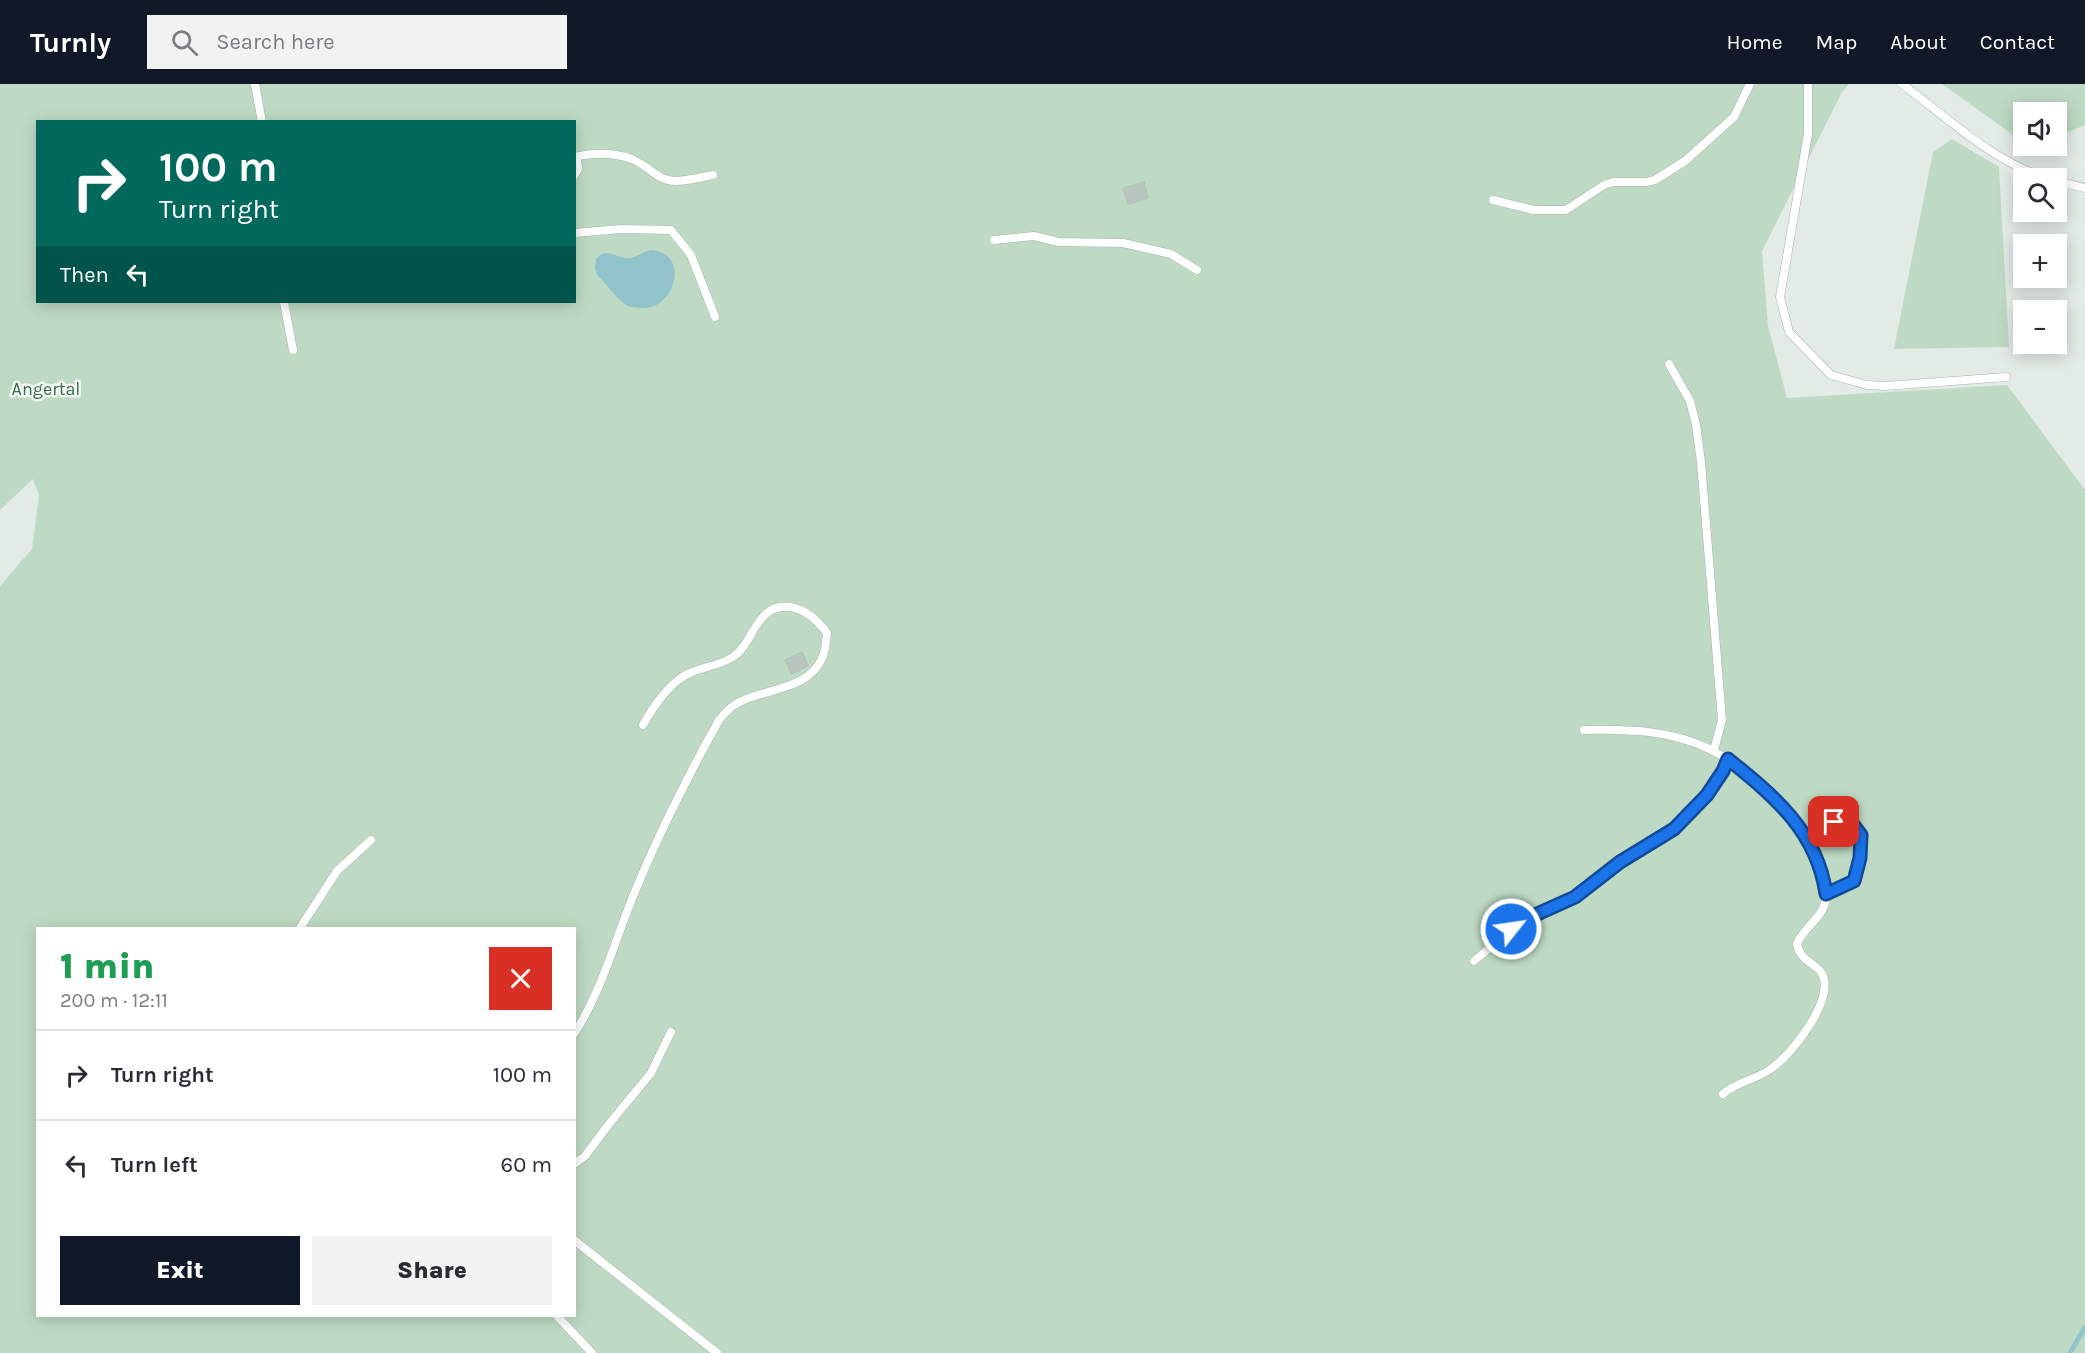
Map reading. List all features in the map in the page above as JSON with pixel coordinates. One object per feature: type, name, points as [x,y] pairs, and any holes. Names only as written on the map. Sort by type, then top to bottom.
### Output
[{"type":"lane","points":[[255,84],[262,120]]},
{"type":"lane","points":[[1493,200],[1534,210],[1566,210],[1604,185],[1613,182],[1655,180],[1685,161],[1734,117],[1750,84]]},
{"type":"lane","points":[[1808,84],[1808,134],[1780,297],[1789,332],[1831,375],[1867,385],[1885,386],[2006,377]]},
{"type":"lane","points":[[1902,84],[1988,149],[2022,168]]},
{"type":"lane","points":[[576,172],[578,169],[576,157],[588,153],[617,154],[641,164],[655,175],[674,182],[713,174]]},
{"type":"lane","points":[[2067,184],[2085,188]]},
{"type":"lane","points":[[576,233],[621,229],[671,230],[691,255],[715,317]]},
{"type":"lane","points":[[994,240],[1034,236],[1059,242],[1123,243],[1171,254],[1197,270]]},
{"type":"lane","points":[[284,303],[293,350]]},
{"type":"lane","points":[[1669,363],[1690,402],[1700,452],[1722,720],[1714,750]]},
{"type":"lane","points":[[576,1031],[585,1016],[612,953],[645,868],[719,720],[736,704],[758,695],[783,689],[811,674],[824,656],[827,633],[808,614],[795,608],[780,606],[769,611],[732,658],[688,673],[656,702],[643,725]]},
{"type":"lane","points":[[1584,730],[1659,733],[1690,740],[1714,750],[1765,789],[1793,817],[1802,830],[1822,872],[1826,894],[1825,903],[1821,911],[1804,929],[1797,944],[1802,958],[1815,967],[1823,977],[1825,986],[1811,1023],[1795,1046],[1772,1068],[1736,1084],[1723,1094]]},
{"type":"lane","points":[[1474,961],[1522,921],[1575,897],[1620,862],[1674,829],[1707,795],[1728,759]]},
{"type":"lane","points":[[1813,830],[1834,822],[1852,823],[1861,835],[1860,858],[1854,881],[1826,894]]},
{"type":"lane","points":[[301,927],[337,871],[371,840]]},
{"type":"lane","points":[[576,1163],[585,1156],[651,1073],[671,1032]]},
{"type":"lane","points":[[576,1242],[717,1353]]},
{"type":"lane","points":[[558,1317],[592,1353]]},
{"type":"green space","name":"Angertal","points":[[0,84],[1849,84],[1842,92],[1762,251],[1768,326],[1787,398],[2007,385],[2085,490],[2085,1353],[0,1353],[0,586],[32,549],[39,495],[33,479],[0,510]]},
{"type":"green space","points":[[1942,84],[2085,84],[2085,125],[2067,133],[2067,102],[2013,102],[2013,135]]},
{"type":"green space","points":[[1952,139],[1999,167],[2009,347],[1894,349],[1933,152]]},
{"type":"water","points":[[650,250],[663,253],[671,260],[675,270],[670,292],[652,307],[628,306],[597,275],[596,259],[603,253],[630,258]]},
{"type":"building","points":[[1144,182],[1148,198],[1128,204],[1123,188]]},
{"type":"building","points":[[802,652],[808,666],[792,674],[785,660]]},
{"type":"waterway","points":[[2070,1353],[2085,1327]]},
{"type":"route","points":[[1511,929],[1522,921],[1575,897],[1620,862],[1674,829],[1715,785],[1728,759],[1750,775],[1793,817],[1817,859],[1826,894],[1854,881],[1860,858],[1861,835],[1852,823],[1834,822]]}]
